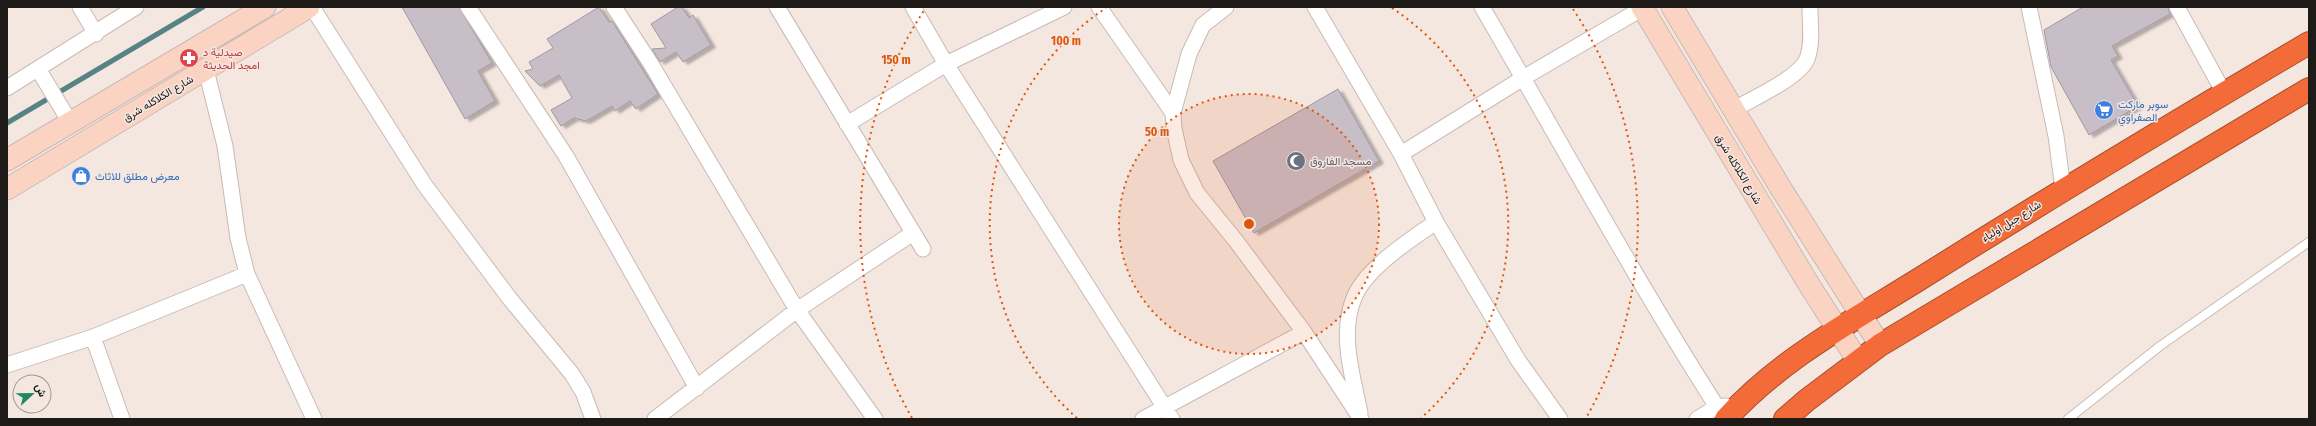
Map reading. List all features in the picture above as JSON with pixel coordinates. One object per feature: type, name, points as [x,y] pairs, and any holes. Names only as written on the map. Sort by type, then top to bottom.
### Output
[{"type":"highway","name":"شارع جبل اولياء","points":[[1727,410],[1798,357],[1861,315],[2063,189],[2309,43]]},
{"type":"highway","points":[[1785,419],[1880,345],[2309,89]]},
{"type":"street","points":[[80,7],[96,34]]},
{"type":"street","points":[[7,88],[96,34],[136,7]]},
{"type":"street","points":[[7,160],[265,7]]},
{"type":"street","points":[[311,7],[424,184],[510,299],[572,374],[583,392],[593,419]]},
{"type":"street","name":"شارع الكلاكله شرق","points":[[7,189],[311,7]]},
{"type":"street","points":[[468,7],[566,156],[697,388]]},
{"type":"street","points":[[614,7],[651,64],[797,310],[875,419]]},
{"type":"street","points":[[776,7],[923,249]]},
{"type":"street","points":[[913,7],[946,64],[1169,413]]},
{"type":"street","points":[[847,124],[946,64],[1064,7]]},
{"type":"street","points":[[1099,7],[1173,113]]},
{"type":"street","points":[[1226,7],[1203,26],[1189,54],[1173,113],[1174,128],[1181,160],[1197,193],[1236,241],[1304,332],[1361,419]]},
{"type":"street","points":[[1315,7],[1401,154],[1436,222],[1518,360],[1560,419]]},
{"type":"street","points":[[1482,7],[1656,312],[1727,410],[1697,419]]},
{"type":"street","points":[[1401,154],[1523,78],[1642,7]]},
{"type":"street","name":"شارع الكلاكله شرق","points":[[1642,7],[1804,276],[1858,361]]},
{"type":"street","points":[[1672,7],[1735,109],[1780,187],[1880,345]]},
{"type":"street","points":[[1735,109],[1799,71],[1807,60],[1810,48],[1810,7]]},
{"type":"street","points":[[2029,7],[2056,136],[2063,189]]},
{"type":"street","points":[[2177,7],[2224,93]]},
{"type":"street","points":[[38,69],[70,122]]},
{"type":"street","points":[[206,70],[224,146],[238,238],[247,274],[314,419]]},
{"type":"street","points":[[1361,419],[1348,353],[1348,319],[1354,297],[1375,268],[1408,241],[1436,222]]},
{"type":"street","points":[[655,419],[797,310],[913,233]]},
{"type":"street","points":[[7,366],[93,337],[247,274]]},
{"type":"street","points":[[1143,419],[1169,413],[1304,332]]},
{"type":"street","points":[[93,337],[122,419]]},
{"type":"lane","points":[[2068,419],[2160,346],[2309,242]]},
{"type":"building","points":[[402,7],[459,7],[492,63],[478,71],[495,101],[465,119]]},
{"type":"building","points":[[599,7],[609,22],[612,21],[658,94],[636,109],[630,101],[615,111],[612,106],[586,121],[574,118],[561,126],[551,110],[572,98],[559,75],[540,86],[525,71],[533,69],[529,62],[553,48],[547,39]]},
{"type":"building","points":[[678,7],[682,7],[689,18],[693,15],[711,45],[683,62],[676,52],[660,62],[652,49],[666,48],[651,24]]},
{"type":"building","points":[[2083,7],[2168,7],[2170,14],[2112,46],[2118,56],[2111,60],[2138,106],[2089,135],[2051,67],[2044,30]]},
{"type":"building","name":"مسجد الفاروق","points":[[1338,89],[1379,161],[1254,233],[1213,161]]},
{"type":"waterway","points":[[7,123],[203,7]]},
{"type":"place","name":"صيدلية د امجد الحديثة","points":[[189,58]]},
{"type":"place","name":"سوبر ماركت الصفراوي","points":[[2104,110]]},
{"type":"place","name":"مسجد الفاروق","points":[[1296,161]]},
{"type":"place","name":"معرض مطلق للاثاث","points":[[81,176]]}]
